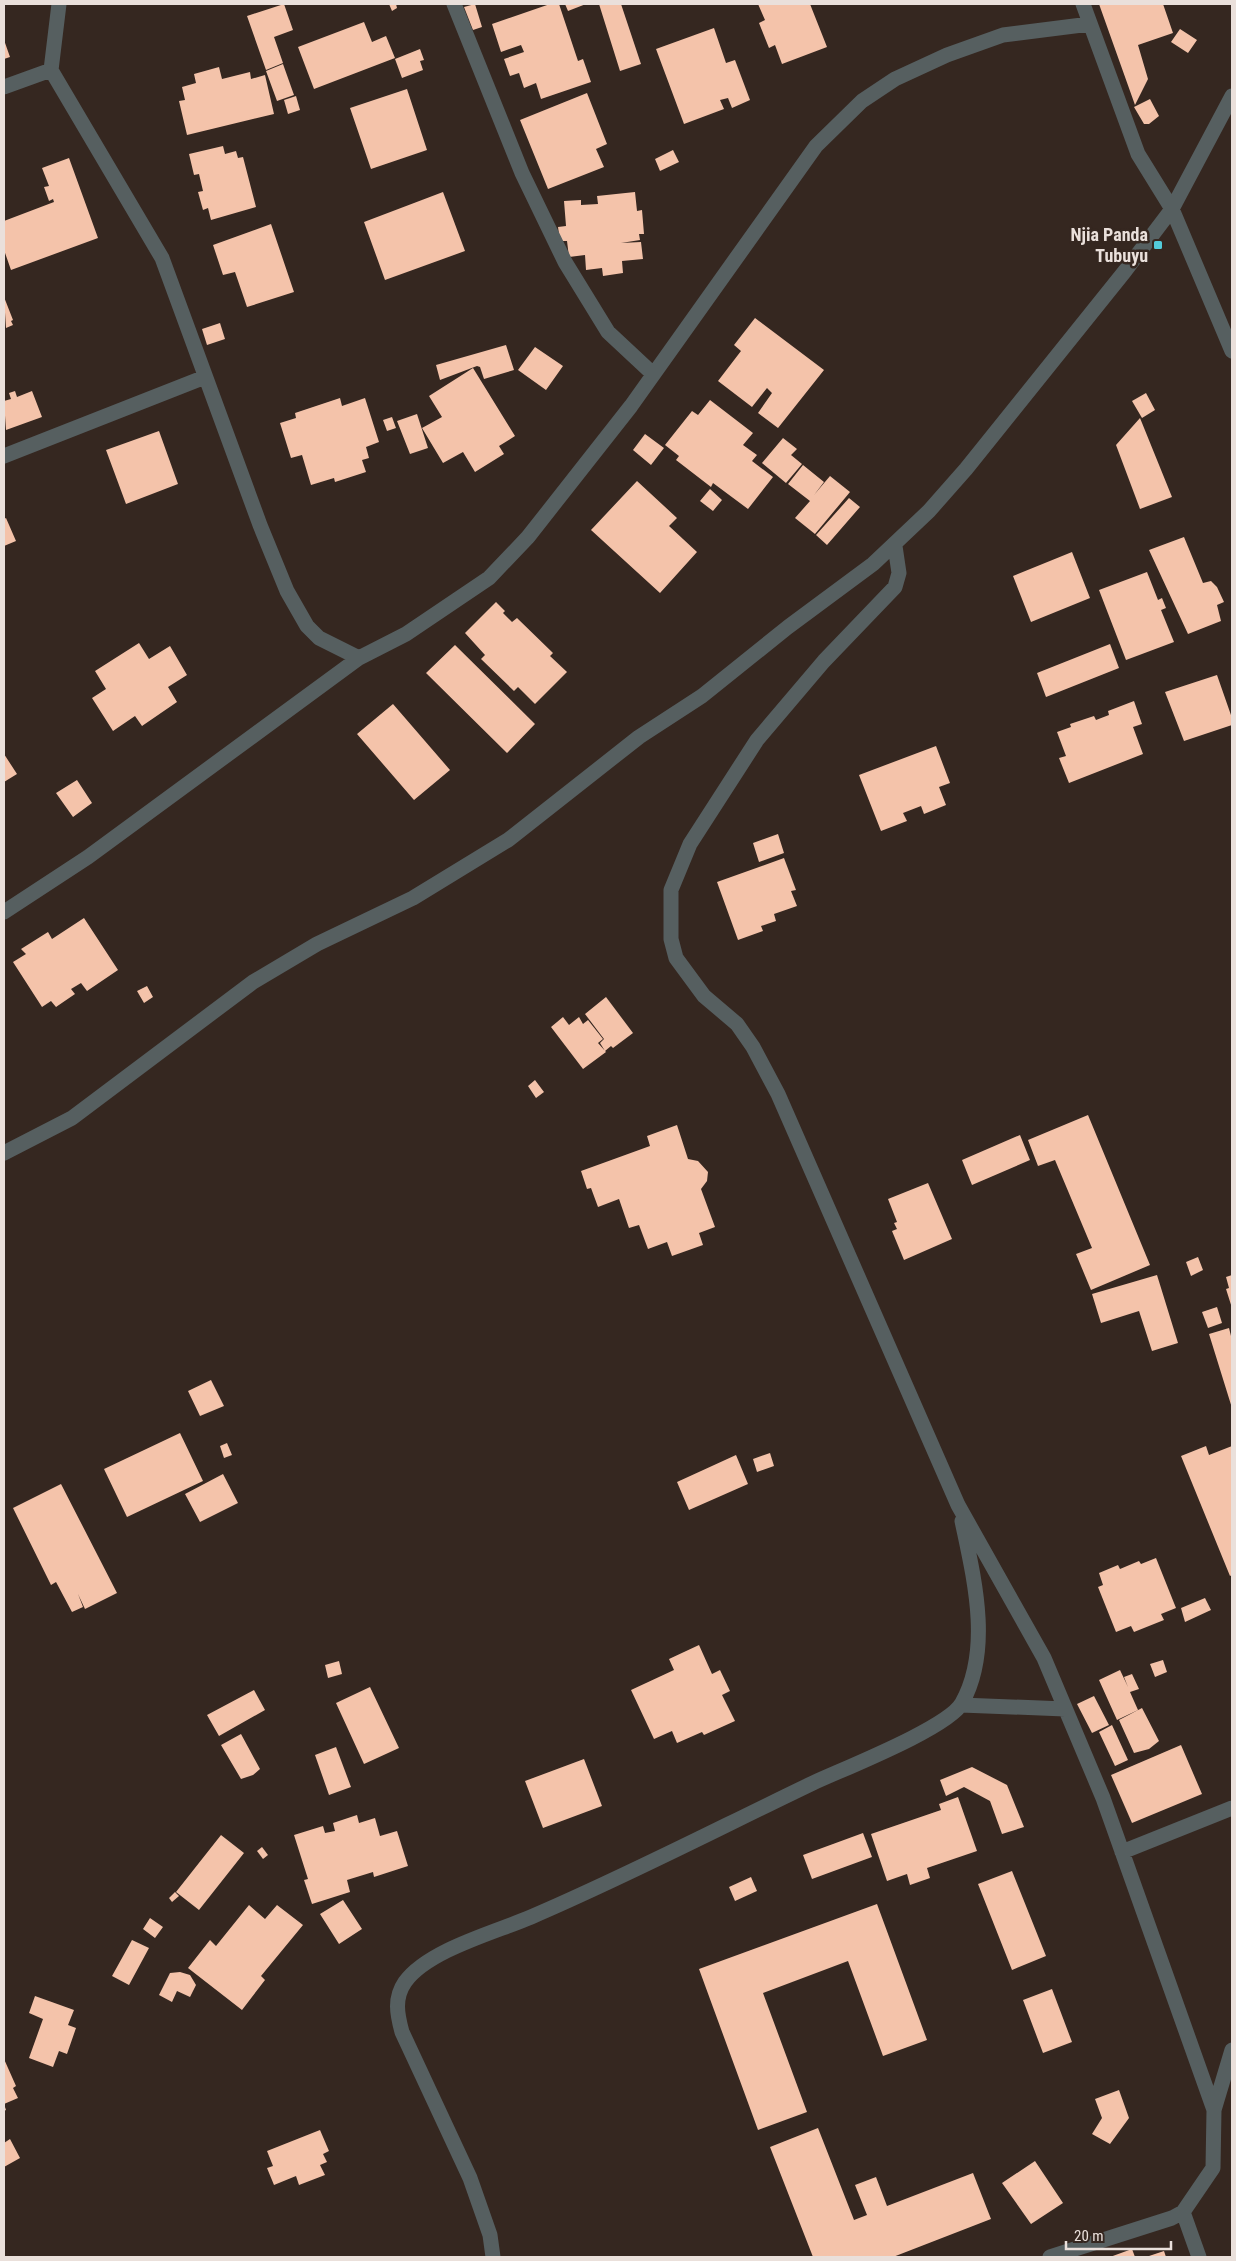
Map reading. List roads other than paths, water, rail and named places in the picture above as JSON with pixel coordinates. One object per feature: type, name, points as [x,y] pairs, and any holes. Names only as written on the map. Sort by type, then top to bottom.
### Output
[{"type":"street","points":[[59,4],[51,70],[162,258],[260,525],[297,611],[307,626],[319,638],[359,658]]},
{"type":"street","points":[[454,4],[522,173],[565,262],[608,332],[653,374]]},
{"type":"street","points":[[1083,4],[1138,154],[1172,208],[1232,351]]},
{"type":"street","points":[[4,912],[88,857],[359,658],[406,634],[489,578],[528,537],[653,374],[816,146],[862,101],[904,75],[947,55],[1003,35],[1090,24]]},
{"type":"street","points":[[4,87],[51,70]]},
{"type":"street","points":[[4,1153],[72,1118],[254,982],[317,944],[413,898],[508,840],[564,798],[639,737],[702,696],[895,546],[929,511],[978,454],[1082,326],[1172,208],[1232,96]]},
{"type":"street","points":[[4,456],[205,377]]},
{"type":"street","points":[[895,546],[899,573],[895,587],[824,661],[758,740],[690,844],[670,890],[670,939],[682,969],[704,996],[737,1024],[753,1047],[774,1086],[958,1505],[1044,1658],[1103,1798],[1214,2110]]},
{"type":"street","points":[[493,2257],[490,2235],[470,2178],[402,2032],[397,2006],[398,1994],[406,1980],[433,1959],[450,1949],[613,1882],[813,1783],[921,1733],[940,1722],[961,1705],[971,1678],[978,1643],[973,1574],[958,1505]]},
{"type":"street","points":[[961,1705],[1065,1708]]},
{"type":"street","points":[[1122,1852],[1232,1808]]},
{"type":"street","points":[[1050,2257],[1172,2218],[1183,2212],[1213,2168],[1214,2110],[1232,2050]]},
{"type":"street","points":[[1183,2212],[1199,2257]]},
{"type":"place","name":"Njia Panda Tubuyu","points":[[1158,245]]}]
